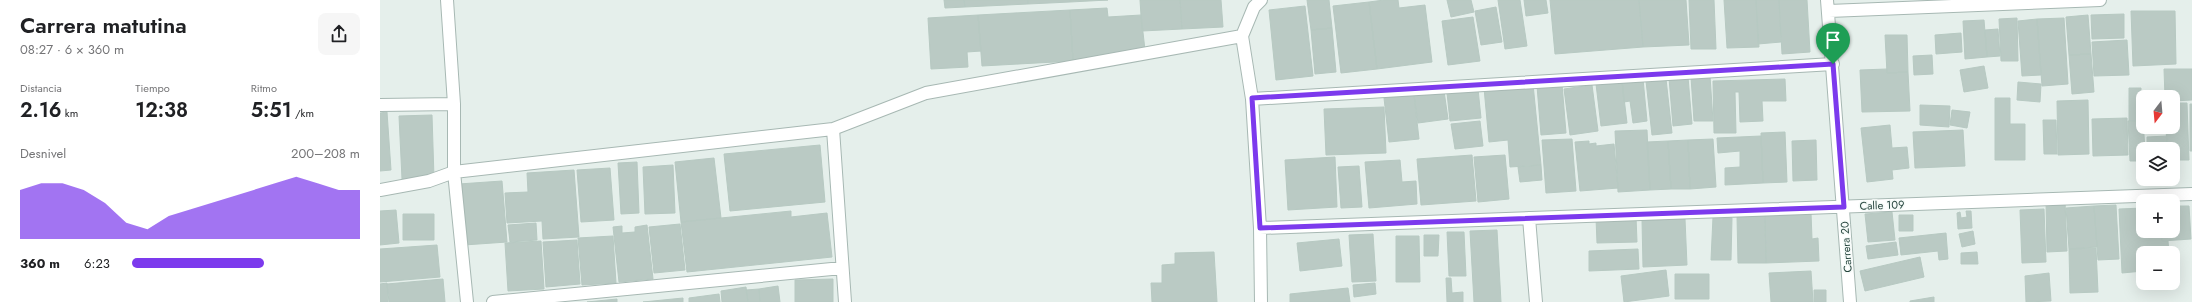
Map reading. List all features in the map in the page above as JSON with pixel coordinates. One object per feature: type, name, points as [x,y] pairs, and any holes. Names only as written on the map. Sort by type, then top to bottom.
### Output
[{"type":"street","points":[[447,0],[454,104],[454,172],[467,302]]},
{"type":"street","points":[[1261,0],[1254,7],[1242,36],[1252,98],[1260,228],[1261,302]]},
{"type":"street","points":[[1828,5],[2100,0]]},
{"type":"street","name":"Carrera 20","points":[[1828,5],[1850,302]]},
{"type":"street","points":[[380,190],[429,181],[454,172],[833,129],[926,93],[1242,36]]},
{"type":"street","points":[[1252,98],[1833,64]]},
{"type":"street","points":[[380,104],[454,104]]},
{"type":"street","points":[[833,129],[845,302]]},
{"type":"street","name":"Calle 109","points":[[1260,228],[2192,194]]},
{"type":"street","points":[[1529,218],[1536,302]]},
{"type":"street","points":[[493,302],[842,268]]},
{"type":"building","points":[[944,0],[964,0],[965,7],[945,8]]},
{"type":"building","points":[[964,0],[1028,0],[1028,4],[965,7]]},
{"type":"building","points":[[1028,0],[1070,0],[1070,2],[1028,4]]},
{"type":"building","points":[[1070,0],[1108,0],[1070,2]]},
{"type":"building","points":[[1140,0],[1180,0],[1182,29],[1142,31]]},
{"type":"building","points":[[1180,0],[1221,0],[1223,27],[1182,29]]},
{"type":"building","points":[[1307,0],[1329,0],[1332,28],[1311,30]]},
{"type":"building","points":[[1398,0],[1399,8],[1425,5],[1432,62],[1377,69],[1369,2]]},
{"type":"building","points":[[1447,0],[1471,0],[1474,12],[1451,17]]},
{"type":"building","points":[[1498,0],[1520,0],[1527,46],[1505,49]]},
{"type":"building","points":[[1524,0],[1546,0],[1548,13],[1526,16]]},
{"type":"building","points":[[1550,0],[1639,0],[1643,47],[1555,54]]},
{"type":"building","points":[[1639,0],[1686,0],[1689,45],[1643,47]]},
{"type":"building","points":[[1689,0],[1714,0],[1716,49],[1691,49]]},
{"type":"building","points":[[1724,0],[1756,0],[1759,47],[1727,48]]},
{"type":"building","points":[[1756,0],[1779,0],[1781,42],[1758,44]]},
{"type":"building","points":[[1779,0],[1807,0],[1810,52],[1782,54]]},
{"type":"building","points":[[1369,2],[1377,69],[1341,73],[1333,6]]},
{"type":"building","points":[[1305,6],[1313,76],[1276,80],[1269,10]]},
{"type":"building","points":[[1496,7],[1502,42],[1481,45],[1475,11]]},
{"type":"building","points":[[1107,8],[1108,17],[1141,15],[1145,50],[1073,61],[1070,10]]},
{"type":"building","points":[[1070,10],[1073,61],[982,66],[978,15]]},
{"type":"building","points":[[2131,11],[2175,11],[2176,64],[2133,66]]},
{"type":"building","points":[[2124,14],[2124,38],[2092,39],[2091,15]]},
{"type":"building","points":[[978,15],[981,51],[967,52],[968,67],[931,69],[928,18]]},
{"type":"building","points":[[2088,15],[2091,54],[2069,55],[2066,17]]},
{"type":"building","points":[[1473,17],[1480,61],[1448,65],[1442,21]]},
{"type":"building","points":[[2017,18],[2018,61],[2001,61],[1999,19]]},
{"type":"building","points":[[2064,18],[2068,84],[2042,86],[2037,19]]},
{"type":"building","points":[[2037,19],[2041,75],[2022,76],[2018,21]]},
{"type":"building","points":[[1984,20],[1987,57],[1965,59],[1963,21]]},
{"type":"building","points":[[1332,28],[1336,72],[1315,74],[1311,30]]},
{"type":"building","points":[[1998,29],[2000,56],[1987,57],[1985,30]]},
{"type":"building","points":[[1961,33],[1962,52],[1936,54],[1935,35]]},
{"type":"building","points":[[1885,35],[1907,35],[1908,72],[1887,73]]},
{"type":"building","points":[[2127,40],[2129,75],[2094,76],[2092,42]]},
{"type":"building","points":[[2091,54],[2094,92],[2072,94],[2069,55]]},
{"type":"building","points":[[1932,55],[1933,74],[1914,75],[1913,56]]},
{"type":"building","points":[[1984,66],[1988,88],[1964,92],[1960,70]]},
{"type":"building","points":[[1887,69],[1887,73],[1908,72],[1910,111],[1862,112],[1860,70]]},
{"type":"building","points":[[2164,69],[2192,69],[2192,100],[2180,101],[2180,90],[2165,90]]},
{"type":"building","points":[[1710,76],[1713,121],[1694,121],[1691,77]]},
{"type":"building","points":[[1688,77],[1692,124],[1673,126],[1669,78]]},
{"type":"building","points":[[1643,79],[1647,121],[1633,123],[1630,101],[1624,102],[1622,81]]},
{"type":"building","points":[[1666,79],[1672,133],[1652,135],[1646,81]]},
{"type":"building","points":[[1785,79],[1786,101],[1762,101],[1763,121],[1740,122],[1739,92],[1735,92],[1736,133],[1714,133],[1713,81]]},
{"type":"building","points":[[1622,81],[1627,123],[1601,126],[1596,84]]},
{"type":"building","points":[[2018,82],[2041,84],[2040,102],[2017,100]]},
{"type":"building","points":[[1533,84],[1541,165],[1510,167],[1508,140],[1489,142],[1484,88]]},
{"type":"building","points":[[1562,84],[1566,133],[1541,135],[1537,86]]},
{"type":"building","points":[[1592,85],[1598,131],[1570,135],[1564,89]]},
{"type":"building","points":[[2129,88],[2141,88],[2141,90],[2136,90],[2136,121],[2129,121]]},
{"type":"building","points":[[1478,89],[1481,118],[1450,121],[1447,93]]},
{"type":"building","points":[[1444,91],[1448,119],[1418,123],[1414,95]]},
{"type":"building","points":[[1414,95],[1419,139],[1389,142],[1384,98]]},
{"type":"building","points":[[1995,98],[2010,98],[2010,124],[2025,124],[2025,160],[1995,160]]},
{"type":"building","points":[[2088,100],[2089,154],[2058,155],[2057,101]]},
{"type":"building","points":[[2180,103],[2187,103],[2189,160],[2180,160],[2180,142],[2167,142],[2166,134],[2180,134]]},
{"type":"building","points":[[2190,104],[2192,104],[2192,151],[2190,151]]},
{"type":"building","points":[[1920,105],[1950,106],[1949,127],[1920,125]]},
{"type":"building","points":[[1384,107],[1386,153],[1326,155],[1324,109]]},
{"type":"building","points":[[1952,110],[1970,112],[1967,128],[1950,125]]},
{"type":"building","points":[[387,112],[391,170],[380,171],[380,113]]},
{"type":"building","points":[[432,115],[434,178],[402,179],[399,116]]},
{"type":"building","points":[[2127,118],[2128,155],[2093,156],[2092,119]]},
{"type":"building","points":[[2043,120],[2056,120],[2057,154],[2044,154]]},
{"type":"building","points":[[1480,121],[1483,146],[1455,149],[1451,124]]},
{"type":"building","points":[[2128,121],[2136,121],[2136,134],[2144,134],[2144,142],[2136,142],[2136,161],[2130,161]]},
{"type":"building","points":[[1890,125],[1892,148],[1907,147],[1909,168],[1892,170],[1893,179],[1867,182],[1861,128]]},
{"type":"building","points":[[1647,130],[1650,190],[1618,192],[1615,131]]},
{"type":"building","points":[[1963,130],[1965,166],[1915,168],[1913,132]]},
{"type":"building","points":[[1785,132],[1787,182],[1763,183],[1761,133]]},
{"type":"building","points":[[1761,136],[1763,183],[1725,185],[1725,168],[1740,167],[1740,151],[1718,153],[1717,138]]},
{"type":"building","points":[[2167,136],[2167,142],[2147,142],[2147,137]]},
{"type":"building","points":[[1572,139],[1576,191],[1546,193],[1542,140]]},
{"type":"building","points":[[1713,139],[1716,187],[1690,189],[1688,140]]},
{"type":"building","points":[[1688,140],[1690,189],[1671,189],[1668,141]]},
{"type":"building","points":[[1816,140],[1817,180],[1793,181],[1792,141]]},
{"type":"building","points":[[1589,141],[1589,144],[1596,143],[1596,146],[1614,144],[1618,188],[1580,191],[1575,142]]},
{"type":"building","points":[[1668,141],[1671,189],[1650,190],[1647,142]]},
{"type":"building","points":[[820,145],[825,202],[730,211],[724,154]]},
{"type":"building","points":[[1472,155],[1476,201],[1421,205],[1417,159]]},
{"type":"building","points":[[1505,155],[1509,199],[1478,202],[1474,157]]},
{"type":"building","points":[[1335,157],[1337,207],[1288,210],[1285,160]]},
{"type":"building","points":[[714,158],[721,218],[681,222],[675,162]]},
{"type":"building","points":[[1400,160],[1402,182],[1416,181],[1417,204],[1369,208],[1365,162]]},
{"type":"building","points":[[637,162],[639,213],[621,214],[618,163]]},
{"type":"building","points":[[673,165],[675,213],[645,214],[643,167]]},
{"type":"building","points":[[1541,165],[1542,180],[1520,182],[1518,167]]},
{"type":"building","points":[[1359,166],[1362,207],[1341,208],[1338,167]]},
{"type":"building","points":[[610,168],[614,220],[581,222],[577,170]]},
{"type":"building","points":[[574,170],[579,237],[543,239],[542,221],[507,223],[505,193],[528,192],[527,173]]},
{"type":"building","points":[[502,181],[507,242],[464,245],[459,184]]},
{"type":"building","points":[[2065,201],[2067,251],[2047,252],[2046,202]]},
{"type":"building","points":[[2116,205],[2119,259],[2098,260],[2094,206]]},
{"type":"building","points":[[2094,206],[2097,247],[2069,249],[2066,208]]},
{"type":"building","points":[[2180,206],[2189,206],[2191,239],[2162,241],[2162,238],[2180,238]]},
{"type":"building","points":[[2136,208],[2136,238],[2162,238],[2162,241],[2168,241],[2168,246],[2136,246],[2136,272],[2122,273],[2119,209]]},
{"type":"building","points":[[2044,209],[2046,262],[2022,263],[2020,210]]},
{"type":"building","points":[[396,210],[399,243],[380,245],[380,211]]},
{"type":"building","points":[[791,211],[791,217],[827,213],[832,257],[687,272],[681,222]]},
{"type":"building","points":[[1966,211],[1971,211],[1972,228],[1958,229],[1957,213],[1960,212],[1961,218],[1967,217]]},
{"type":"building","points":[[1892,212],[1895,240],[1868,242],[1865,214]]},
{"type":"building","points":[[1811,213],[1812,239],[1818,238],[1819,261],[1766,263],[1765,215]]},
{"type":"building","points":[[403,214],[434,214],[434,240],[403,240]]},
{"type":"building","points":[[1765,215],[1766,263],[1738,263],[1737,216]]},
{"type":"building","points":[[1899,215],[1913,215],[1913,231],[1899,231]]},
{"type":"building","points":[[1636,217],[1637,242],[1597,243],[1596,218]]},
{"type":"building","points":[[1713,217],[1732,218],[1731,260],[1711,260]]},
{"type":"building","points":[[1685,219],[1687,265],[1643,267],[1642,220]]},
{"type":"building","points":[[536,223],[537,240],[510,242],[508,225]]},
{"type":"building","points":[[680,224],[685,270],[654,273],[649,227]]},
{"type":"building","points":[[647,225],[653,279],[619,282],[613,227],[622,226],[622,233],[635,232],[635,227]]},
{"type":"building","points":[[1497,230],[1501,302],[1474,302],[1470,231]]},
{"type":"building","points":[[1973,231],[1975,244],[1962,247],[1959,234]]},
{"type":"building","points":[[1447,232],[1464,232],[1466,276],[1449,276]]},
{"type":"building","points":[[1946,233],[1948,259],[1939,260],[1938,251],[1901,255],[1899,238]]},
{"type":"building","points":[[1373,234],[1376,281],[1352,282],[1349,235]]},
{"type":"building","points":[[1424,235],[1439,235],[1438,256],[1424,256]]},
{"type":"building","points":[[613,236],[616,283],[582,285],[578,238]]},
{"type":"building","points":[[1396,236],[1419,236],[1420,282],[1396,282]]},
{"type":"building","points":[[1339,239],[1342,266],[1300,271],[1297,243]]},
{"type":"building","points":[[577,240],[580,284],[546,287],[543,242]]},
{"type":"building","points":[[541,241],[544,289],[508,291],[505,243]]},
{"type":"building","points":[[1896,242],[1898,255],[1868,259],[1866,246]]},
{"type":"building","points":[[437,245],[440,277],[380,282],[380,249]]},
{"type":"building","points":[[2096,248],[2098,292],[2070,293],[2069,249]]},
{"type":"building","points":[[1638,249],[1639,269],[1589,271],[1589,251]]},
{"type":"building","points":[[1214,252],[1217,302],[1152,302],[1151,283],[1162,283],[1162,265],[1175,264],[1175,253]]},
{"type":"building","points":[[1977,252],[1978,264],[1961,264],[1961,253]]},
{"type":"building","points":[[1920,257],[1924,277],[1865,291],[1860,271]]},
{"type":"building","points":[[1666,270],[1669,296],[1624,302],[1621,276]]},
{"type":"building","points":[[1811,271],[1813,302],[1771,302],[1769,273]]},
{"type":"building","points":[[2049,273],[2051,301],[2026,302],[2025,276]]},
{"type":"building","points":[[1675,274],[1709,274],[1709,299],[1675,299]]},
{"type":"building","points":[[1446,278],[1451,278],[1452,293],[1463,292],[1463,302],[1447,302]]},
{"type":"building","points":[[443,279],[445,302],[389,302],[387,284]]},
{"type":"building","points":[[833,279],[833,302],[795,302],[795,280]]},
{"type":"building","points":[[387,283],[388,302],[380,302],[380,284]]},
{"type":"building","points":[[1375,283],[1376,294],[1354,297],[1353,285]]},
{"type":"building","points":[[778,286],[780,302],[760,302],[759,289]]},
{"type":"building","points":[[746,287],[748,302],[722,302],[721,291]]},
{"type":"building","points":[[1348,288],[1350,302],[1290,302],[1290,294]]},
{"type":"building","points":[[759,289],[760,302],[748,302],[746,290]]},
{"type":"building","points":[[1814,290],[1826,290],[1826,302],[1814,302]]},
{"type":"building","points":[[719,294],[720,302],[689,302],[689,298]]},
{"type":"building","points":[[1934,297],[1934,302],[1910,302],[1910,301]]},
{"type":"building","points":[[683,298],[683,302],[643,302]]},
{"type":"building","points":[[617,299],[617,302],[587,302]]},
{"type":"route","points":[[1833,64],[1844,207],[1260,228],[1252,98],[1833,64]]}]
